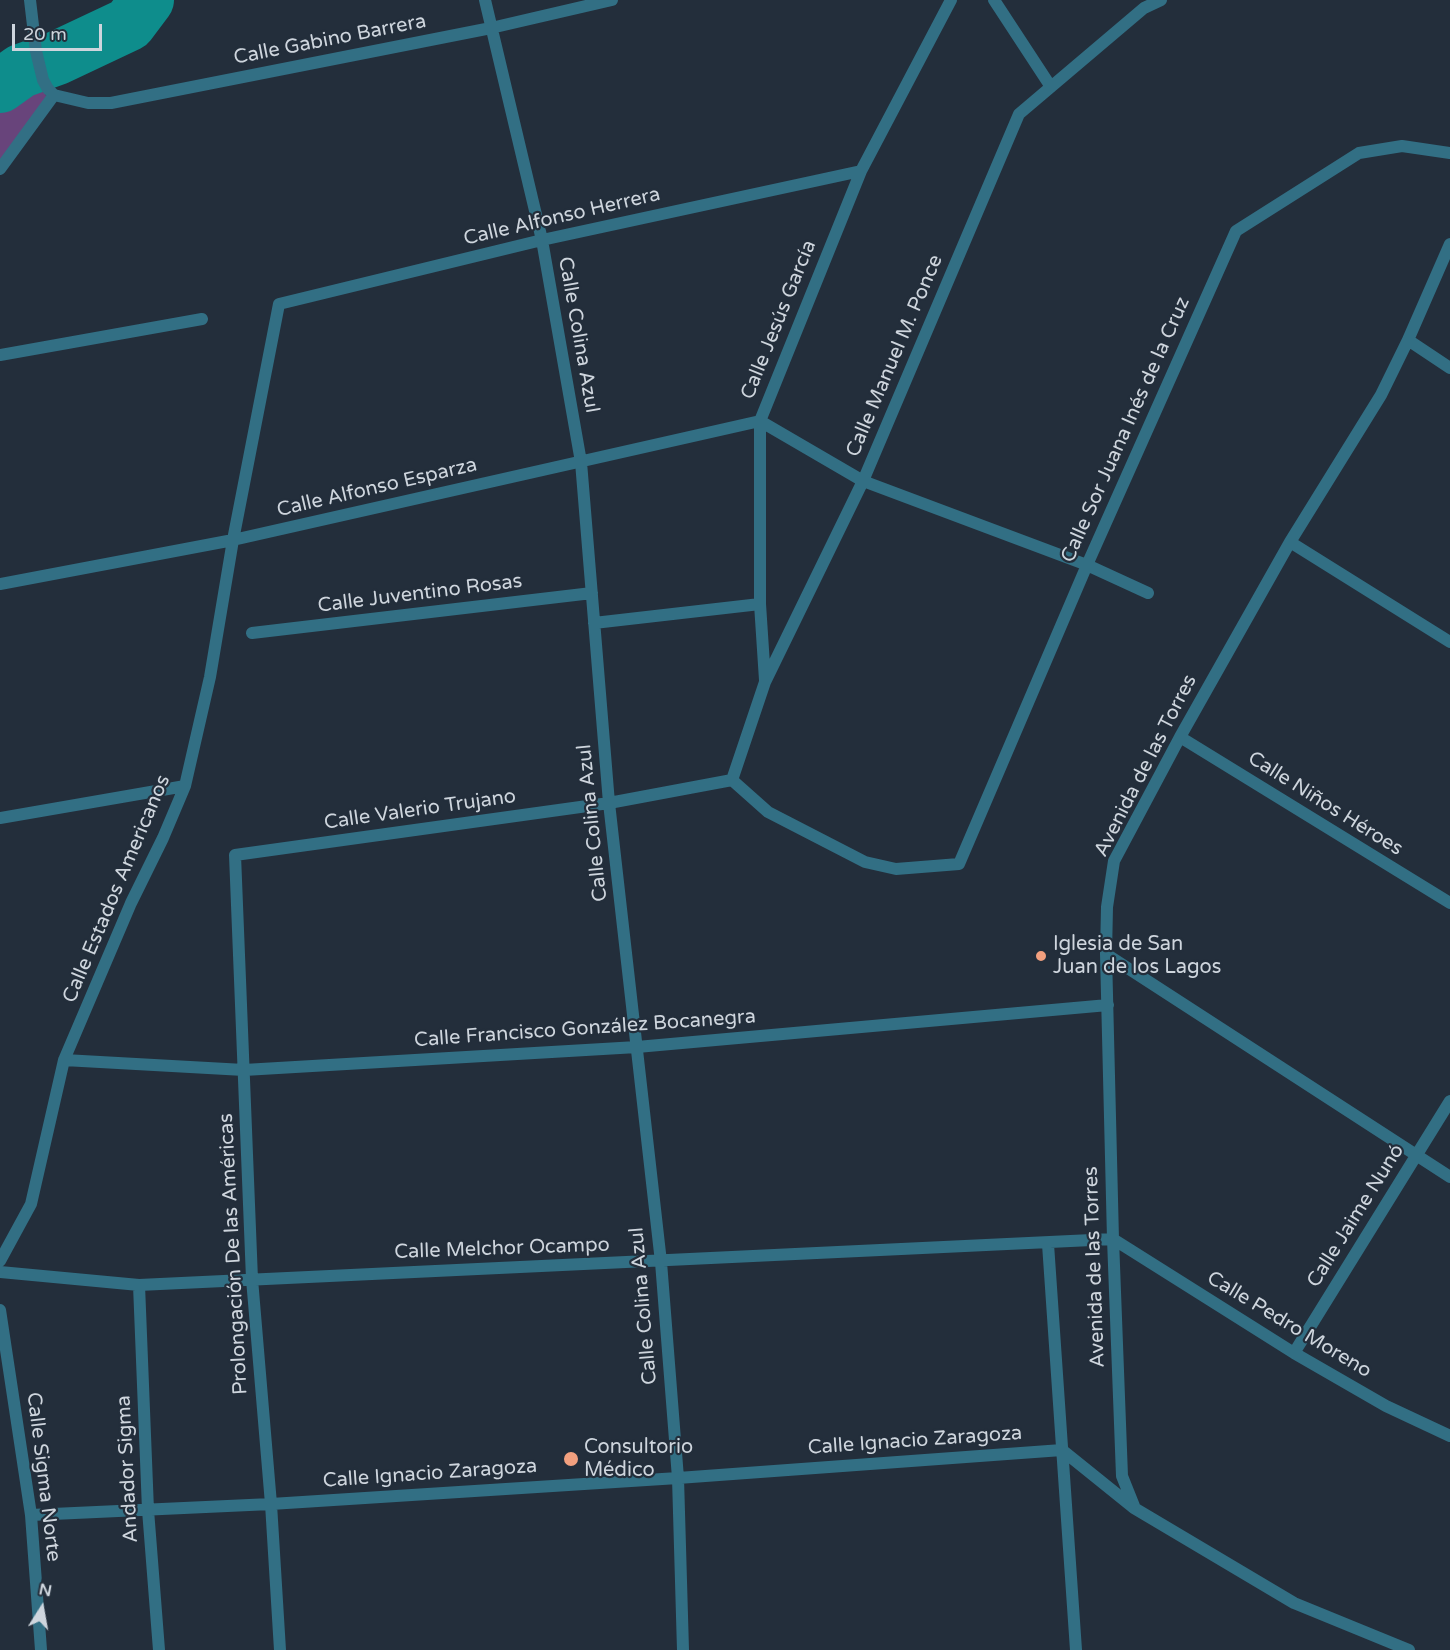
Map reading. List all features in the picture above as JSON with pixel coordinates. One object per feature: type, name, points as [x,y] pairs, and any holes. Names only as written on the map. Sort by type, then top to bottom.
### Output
[{"type":"street","points":[[0,169],[54,95],[43,80],[33,33],[30,0]]},
{"type":"street","name":"Calle Colina Azul","points":[[484,0],[542,240],[581,462],[609,803],[661,1262],[678,1478],[683,1650]]},
{"type":"street","name":"Calle Gabino Barrera","points":[[54,95],[88,103],[111,103],[490,28],[612,0]]},
{"type":"street","name":"Calle Jesús García","points":[[765,682],[760,604],[760,421],[861,171],[951,0]]},
{"type":"street","points":[[994,0],[1051,87]]},
{"type":"street","name":"Calle Manuel M. Ponce","points":[[732,780],[765,682],[863,481],[1019,114],[1144,8],[1161,0]]},
{"type":"street","name":"Calle Sor Juana Inés de la Cruz","points":[[732,780],[768,812],[865,862],[896,869],[959,864],[1087,565],[1236,231],[1359,153],[1402,146],[1450,153]]},
{"type":"street","name":"Calle Alfonso Herrera","points":[[277,309],[281,302],[542,240],[861,171]]},
{"type":"street","name":"Avenida de las Torres","points":[[1134,1508],[1122,1476],[1113,1239],[1106,954],[1107,907],[1114,861],[1180,737],[1290,542],[1381,395],[1450,244]]},
{"type":"street","name":"Calle Estados Americanos","points":[[0,1261],[31,1204],[64,1060],[131,903],[163,838],[185,786],[210,677],[233,540],[277,309]]},
{"type":"street","points":[[0,355],[202,319]]},
{"type":"street","points":[[1408,340],[1450,368]]},
{"type":"street","points":[[760,421],[863,481],[1087,565],[1148,593]]},
{"type":"street","name":"Calle Alfonso Esparza","points":[[0,584],[233,540],[760,421]]},
{"type":"street","points":[[1290,542],[1450,642]]},
{"type":"street","name":"Calle Juventino Rosas","points":[[252,633],[592,593]]},
{"type":"street","points":[[594,623],[760,604]]},
{"type":"street","name":"Calle Niños Héroes","points":[[1180,737],[1450,903]]},
{"type":"street","name":"Calle Valerio Trujano","points":[[235,855],[609,803],[732,780]]},
{"type":"street","points":[[0,818],[185,786]]},
{"type":"street","name":"Prolongación De las Américas","points":[[235,855],[252,1279],[271,1504],[280,1650]]},
{"type":"street","points":[[1106,954],[1450,1177]]},
{"type":"street","name":"Calle Francisco González Bocanegra","points":[[64,1060],[244,1070],[637,1047],[1108,1005]]},
{"type":"street","name":"Calle Jaime Nunó","points":[[1294,1353],[1450,1101]]},
{"type":"street","name":"Calle Melchor Ocampo","points":[[0,1272],[139,1285],[1048,1244],[1113,1239]]},
{"type":"street","name":"Calle Pedro Moreno","points":[[1113,1239],[1294,1353],[1386,1406],[1450,1436]]},
{"type":"street","points":[[1048,1244],[1076,1650]]},
{"type":"street","name":"Andador Sigma","points":[[139,1285],[148,1510],[159,1650]]},
{"type":"street","name":"Calle Sigma Norte","points":[[0,1310],[31,1515],[41,1650]]},
{"type":"street","points":[[1062,1450],[1134,1508],[1294,1603],[1409,1650]]},
{"type":"street","name":"Calle Ignacio Zaragoza","points":[[31,1515],[271,1504],[1062,1450]]},
{"type":"shaded area","points":[[29,54],[47,98],[0,163],[0,65]]},
{"type":"waterway","points":[[0,86],[21,71],[57,58],[129,24],[147,0]]},
{"type":"place","name":"Iglesia de San Juan de los Lagos","points":[[1041,956]]},
{"type":"place","name":"Consultorio Médico","points":[[571,1459]]}]
